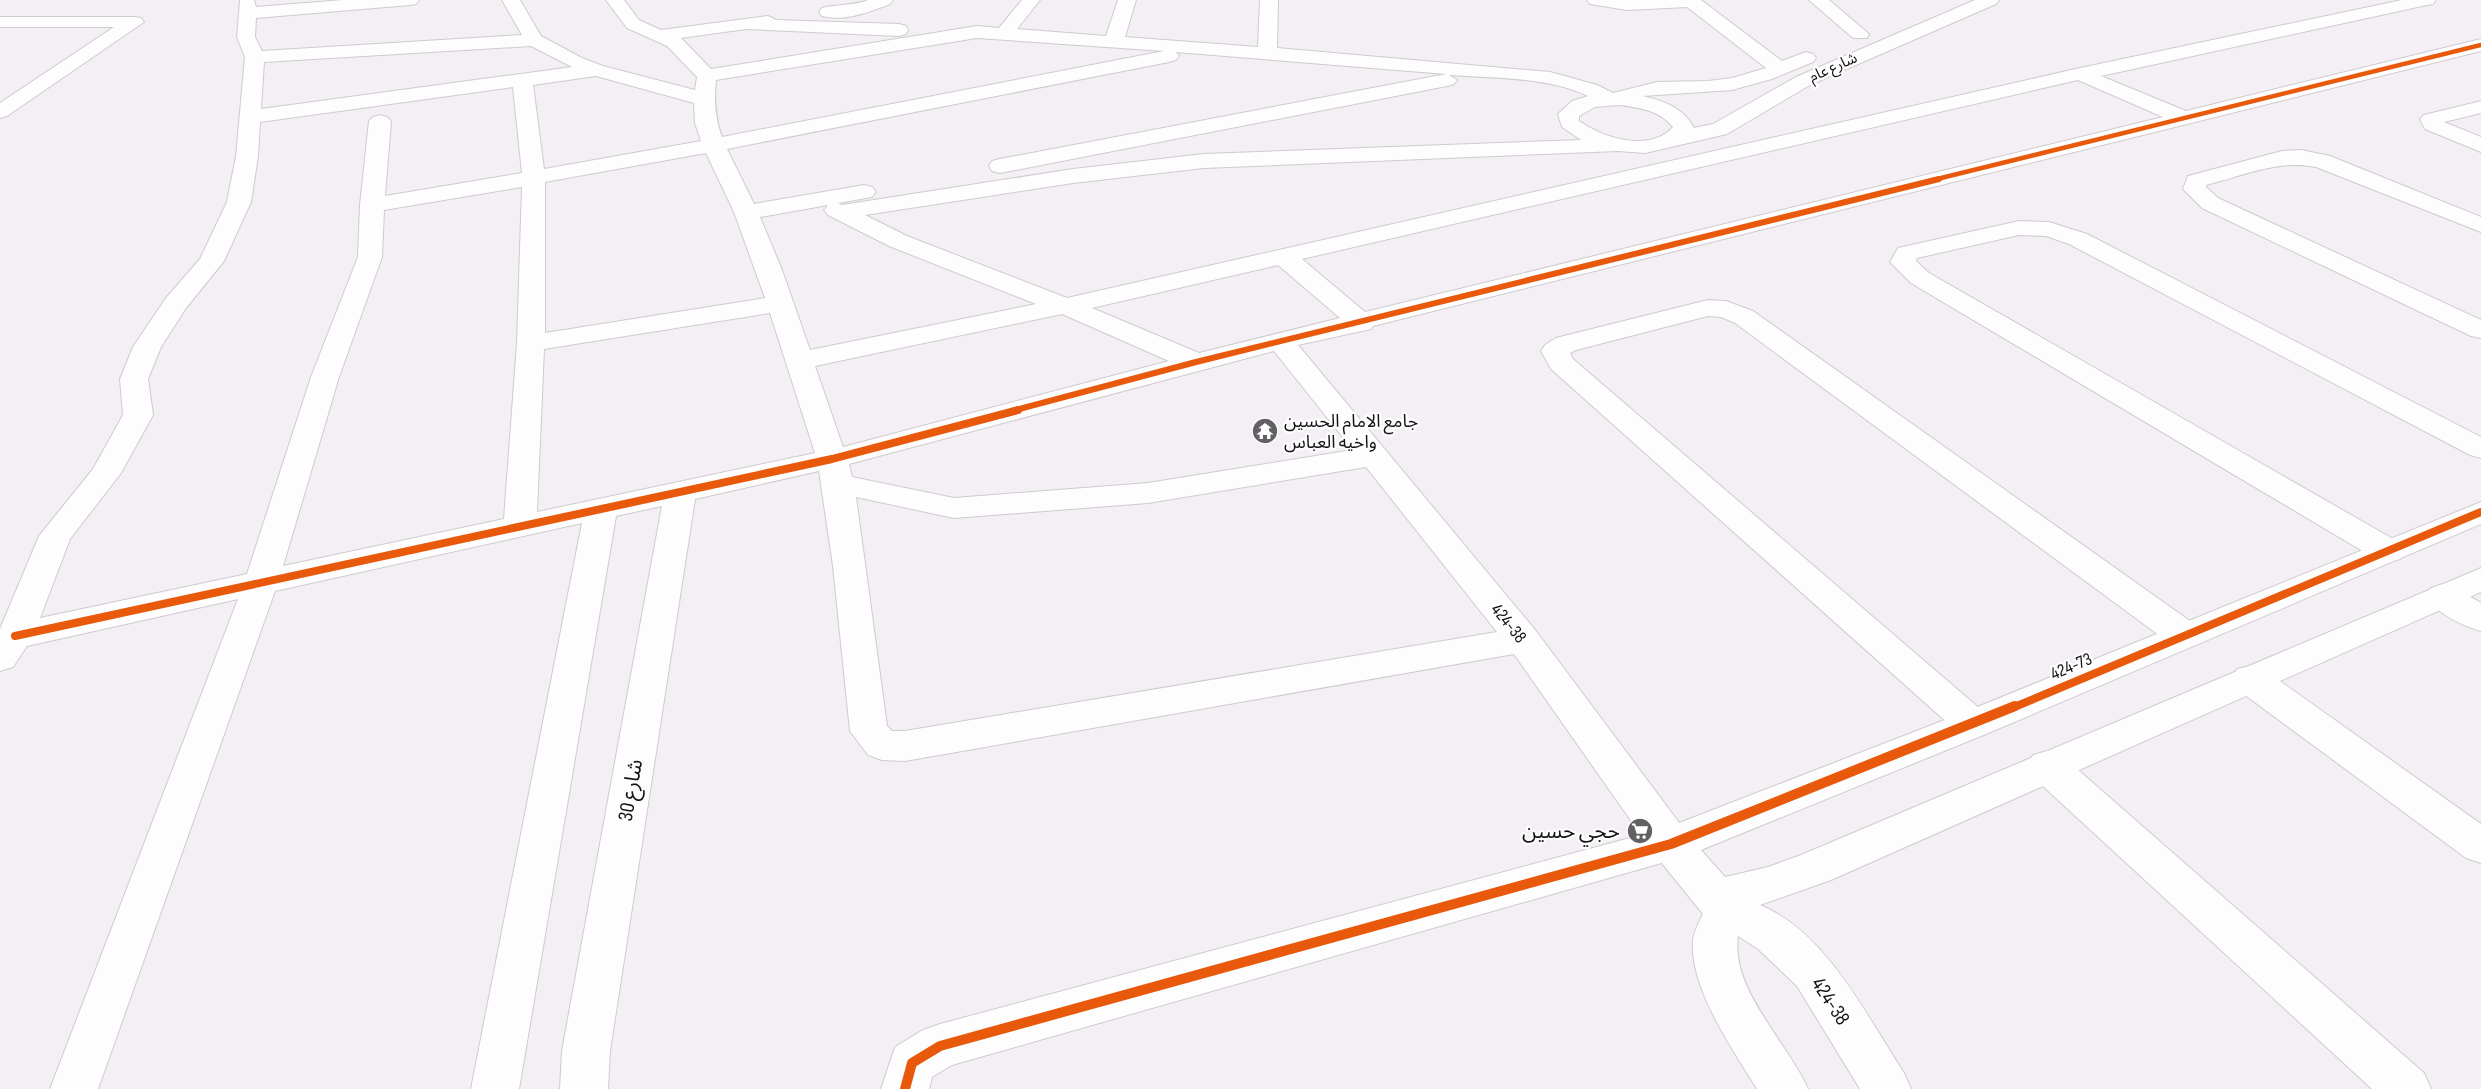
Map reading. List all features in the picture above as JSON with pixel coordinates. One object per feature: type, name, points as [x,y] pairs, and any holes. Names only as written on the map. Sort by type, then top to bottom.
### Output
[{"type":"street","points":[[135,22],[137,0]]},
{"type":"street","points":[[7,647],[55,536],[106,473],[138,416],[134,379],[147,347],[175,304],[211,261],[239,202],[248,156],[255,57],[246,37],[246,8],[410,0]]},
{"type":"street","points":[[511,0],[534,40]]},
{"type":"street","points":[[615,0],[633,24],[662,35],[682,48],[706,87],[706,123],[769,270],[778,304],[835,472],[850,566],[869,731],[882,745],[904,746],[1523,640]]},
{"type":"street","points":[[747,24],[771,13],[822,6],[858,10],[884,0]]},
{"type":"street","points":[[1005,33],[1031,0]]},
{"type":"street","points":[[1114,41],[1127,0]]},
{"type":"street","points":[[1267,53],[1269,0]]},
{"type":"street","points":[[1596,0],[1628,5],[1691,1],[1780,69]]},
{"type":"street","points":[[1818,0],[1860,34]]},
{"type":"street","name":"شارع عام","points":[[1617,145],[1642,147],[1719,129],[1803,81],[1990,0]]},
{"type":"street","points":[[798,361],[1065,306],[2080,74],[2427,0]]},
{"type":"street","points":[[497,20],[521,18]]},
{"type":"street","points":[[0,22],[135,22]]},
{"type":"street","points":[[0,112],[135,22]]},
{"type":"street","points":[[662,35],[747,24],[1005,33],[1209,48],[1550,78],[1590,89],[1615,99]]},
{"type":"street","name":"شارع عام","points":[[1840,43],[1881,24]]},
{"type":"street","points":[[251,117],[596,70],[706,87],[977,32]]},
{"type":"street","points":[[246,37],[270,35]]},
{"type":"street","points":[[255,57],[534,40],[596,70]]},
{"type":"street","points":[[7,647],[261,583],[680,492],[835,472],[1196,362],[1282,343],[2481,45]]},
{"type":"street","points":[[372,205],[534,179],[714,146],[1209,48]]},
{"type":"street","name":"شارع عام","points":[[1615,99],[1643,88],[1718,87],[1743,83],[1820,52]]},
{"type":"street","points":[[746,212],[817,201],[1487,72]]},
{"type":"street","points":[[2080,74],[2186,119]]},
{"type":"street","points":[[520,527],[531,343],[534,179],[522,80]]},
{"type":"street","points":[[1617,145],[1587,136],[1569,123],[1568,114],[1575,106],[1589,101],[1615,99],[1644,102],[1664,108],[1678,117],[1684,127],[1671,140],[1708,159]]},
{"type":"street","points":[[2481,106],[2431,119],[2432,125],[2481,144]]},
{"type":"street","points":[[74,1089],[261,583],[325,376],[370,257],[372,205],[380,121]]},
{"type":"street","points":[[840,212],[1073,176],[1204,161],[1617,145]]},
{"type":"street","points":[[2481,225],[2322,162],[2301,157],[2282,158],[2196,181],[2193,189],[2210,203],[2481,330]]},
{"type":"street","points":[[817,201],[898,241],[1065,306],[1196,362]]},
{"type":"street","points":[[2388,551],[1920,278],[1903,262],[1908,253],[2019,228],[2049,229],[2078,239],[2481,449]]},
{"type":"street","points":[[1283,256],[1362,323]]},
{"type":"street","points":[[531,343],[778,304]]},
{"type":"street","points":[[1972,723],[1561,363],[1555,351],[1566,344],[1708,308],[1726,309],[1744,317],[2184,635]]},
{"type":"street","name":"424-38","points":[[1282,343],[1523,640],[1671,844],[1721,904],[1774,935],[1807,965],[1887,1089]]},
{"type":"street","points":[[835,472],[954,508],[1148,493],[1374,456]]},
{"type":"street","name":"شارع 30","points":[[584,1089],[586,1051],[680,492]]},
{"type":"street","points":[[492,1088],[601,509]]},
{"type":"street","name":"424-73","points":[[905,1089],[912,1063],[940,1046],[1671,844],[1972,723],[2481,512]]},
{"type":"street","points":[[1784,1089],[1720,976],[1715,940],[1721,904],[1816,868],[2481,579]]},
{"type":"street","points":[[2443,596],[2481,619]]},
{"type":"street","points":[[2250,679],[2481,846]]},
{"type":"street","points":[[2047,766],[2407,1089]]},
{"type":"cycle path","points":[[15,636],[832,459],[1196,362],[2481,45]]},
{"type":"cycle path","points":[[905,1089],[912,1063],[940,1046],[1671,844],[1973,724],[2481,512]]},
{"type":"place","name":"جامع الامام الحسين واخيه العباس","points":[[1265,431]]},
{"type":"place","name":"حجي حسين","points":[[1640,831]]}]
